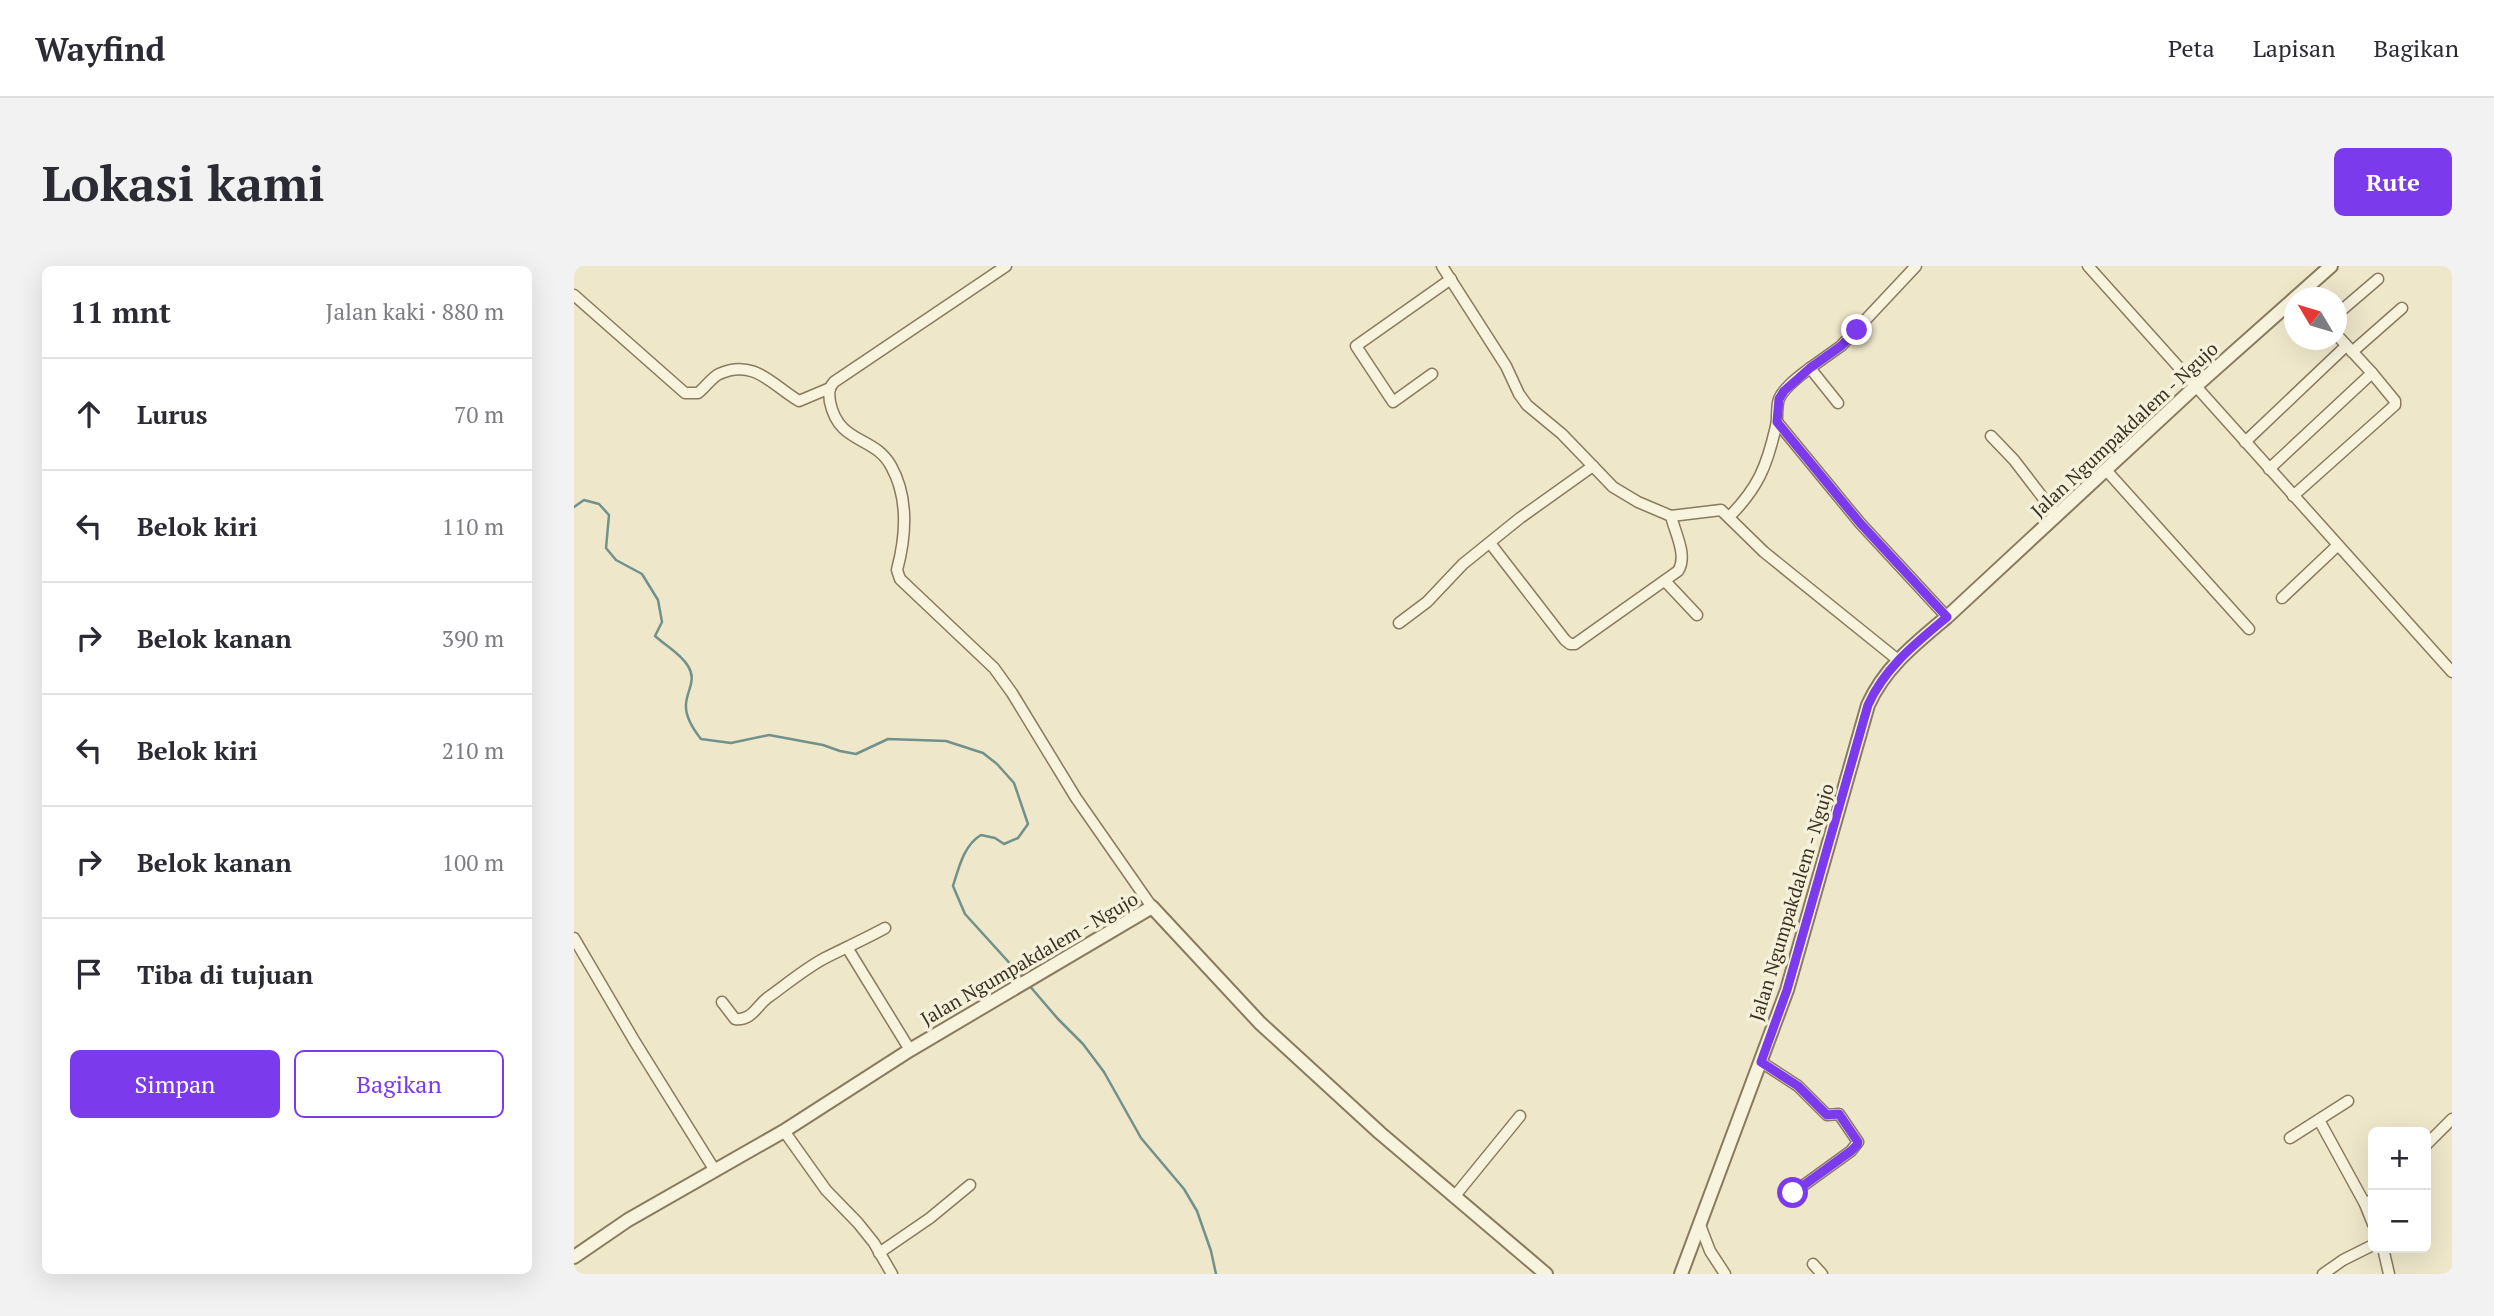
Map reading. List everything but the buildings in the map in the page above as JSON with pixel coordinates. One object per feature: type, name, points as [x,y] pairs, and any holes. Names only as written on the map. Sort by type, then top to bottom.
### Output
[{"type":"street","points":[[574,295],[685,393],[698,393],[716,375],[744,369],[758,372],[799,401],[830,388],[834,382],[895,339],[1006,266]]},
{"type":"street","points":[[1442,266],[1506,366],[1527,405],[1562,434],[1613,487],[1638,502],[1671,516],[1721,510],[1764,552],[1898,660]]},
{"type":"street","points":[[1729,517],[1757,485],[1777,422],[1781,397],[1810,368],[1841,346],[1916,266]]},
{"type":"street","points":[[2088,266],[2452,672]]},
{"type":"street","name":"Jalan Ngumpakdalem - Ngujo","points":[[2309,287],[2331,266]]},
{"type":"street","points":[[1432,374],[1393,402],[1356,346],[1451,279]]},
{"type":"street","points":[[2347,306],[2378,279]]},
{"type":"street","points":[[2245,442],[2349,349],[2402,308]]},
{"type":"street","name":"Jalan Ngumpakdalem - Ngujo","points":[[1681,1274],[1787,990],[1868,705],[1881,682],[1898,660],[2196,386],[2284,310]]},
{"type":"street","points":[[2293,496],[2395,405],[2395,401],[2372,373],[2347,347]]},
{"type":"street","points":[[1810,368],[1838,403]]},
{"type":"street","points":[[2269,469],[2372,373]]},
{"type":"street","points":[[830,388],[832,409],[841,429],[887,460],[897,478],[905,531],[897,570],[900,579],[994,668],[1076,798],[1152,907]]},
{"type":"street","points":[[1777,422],[1860,523],[1947,617]]},
{"type":"street","points":[[1991,436],[2014,460],[2057,516]]},
{"type":"street","points":[[1399,624],[1427,602],[1463,564],[1593,466]]},
{"type":"street","points":[[2106,470],[2249,629]]},
{"type":"street","points":[[1490,543],[1570,644],[1575,644],[1678,571],[1682,565],[1682,557],[1671,516]]},
{"type":"street","points":[[2282,598],[2337,545]]},
{"type":"street","points":[[1665,581],[1697,615]]},
{"type":"street","name":"Jalan Ngumpakdalem - Ngujo","points":[[574,1257],[628,1220],[784,1131],[910,1050],[1152,907],[1260,1023],[1380,1133],[1546,1274]]},
{"type":"street","points":[[722,1002],[735,1019],[747,1018],[766,998],[825,958],[848,949],[885,928]]},
{"type":"street","points":[[574,938],[714,1169]]},
{"type":"street","points":[[848,949],[910,1050]]},
{"type":"street","points":[[1761,1062],[1798,1086],[1827,1115],[1839,1114],[1858,1142],[1851,1151],[1793,1193]]},
{"type":"street","points":[[2290,1138],[2348,1101]]},
{"type":"street","points":[[1454,1197],[1520,1116]]},
{"type":"street","points":[[2431,1140],[2452,1119]]},
{"type":"street","points":[[2319,1120],[2368,1199]]},
{"type":"street","points":[[784,1131],[827,1190],[858,1223],[892,1274]]},
{"type":"street","points":[[879,1253],[930,1218],[970,1185]]},
{"type":"street","points":[[1700,1225],[1710,1251],[1725,1274]]},
{"type":"street","points":[[2323,1274],[2368,1248]]},
{"type":"street","points":[[2384,1253],[2389,1274]]},
{"type":"street","points":[[1813,1264],[1822,1274]]},
{"type":"waterway","points":[[574,507],[584,500],[599,504],[609,515],[606,548],[616,560],[642,574],[658,600],[662,622],[655,636],[681,658],[691,671],[692,680],[686,709],[690,723],[701,739],[731,743],[769,735],[856,754],[888,739],[946,741],[983,753],[997,764],[1014,783],[1028,824],[1018,838],[1004,844],[995,838],[981,835],[975,839],[963,857],[953,886],[965,914],[1024,979]]},
{"type":"waterway","points":[[1028,984],[1083,1044],[1104,1072],[1141,1138],[1184,1189],[1197,1211],[1216,1274]]},
{"type":"route","points":[[1793,1193],[1851,1151],[1858,1142],[1839,1114],[1827,1115],[1798,1086],[1761,1062],[1787,990],[1868,705],[1898,660],[1947,617],[1829,488],[1777,422],[1779,399],[1784,391],[1857,330]]}]
